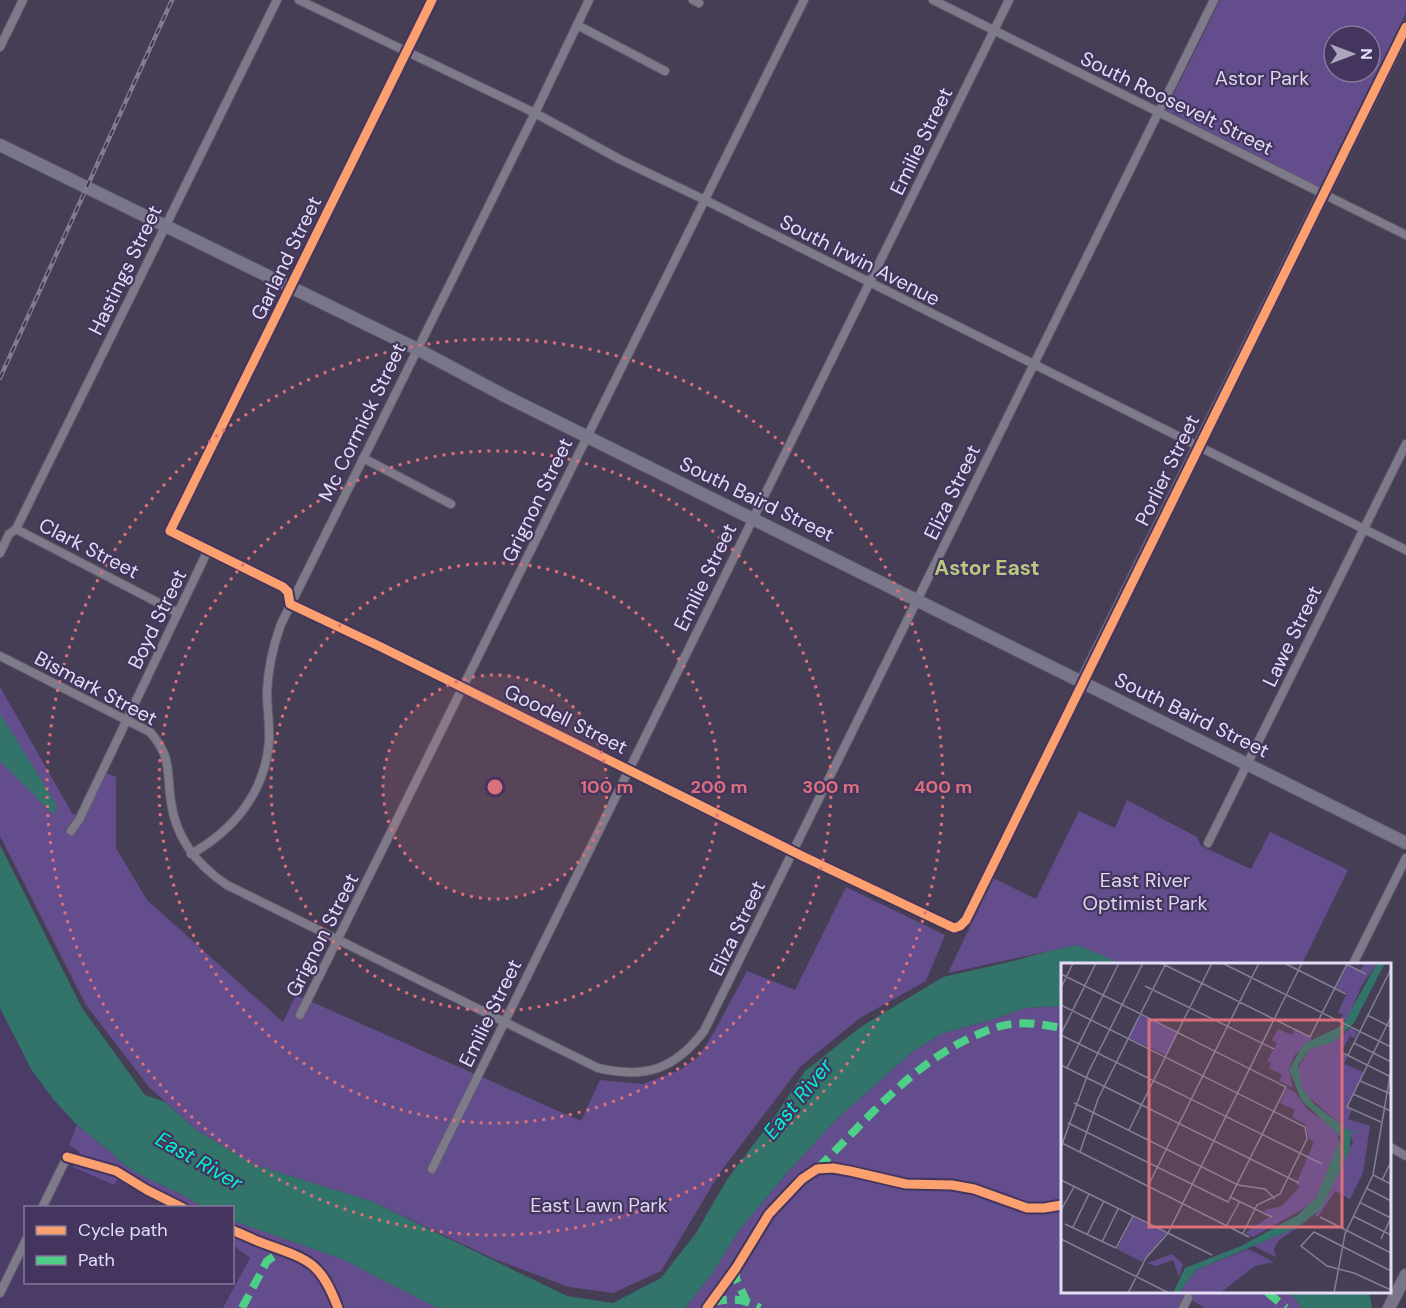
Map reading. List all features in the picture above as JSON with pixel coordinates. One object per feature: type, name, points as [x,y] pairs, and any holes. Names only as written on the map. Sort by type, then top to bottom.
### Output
[{"type":"street","points":[[0,47],[23,0]]},
{"type":"street","name":"Hastings Street","points":[[0,553],[9,534],[16,529],[277,0]]},
{"type":"street","name":"South Irwin Avenue","points":[[299,0],[535,113],[621,160],[1406,550]]},
{"type":"street","name":"Garland Street","points":[[170,531],[432,0]]},
{"type":"street","name":"Mc Cormick Street","points":[[191,854],[215,840],[233,823],[250,800],[260,781],[269,744],[267,693],[271,658],[290,604],[589,0]]},
{"type":"street","name":"Grignon Street","points":[[300,1015],[804,0]]},
{"type":"street","name":"South Roosevelt Street","points":[[933,0],[1406,235]]},
{"type":"street","name":"Emilie Street","points":[[432,1169],[1009,0]]},
{"type":"street","name":"Eliza Street","points":[[504,1021],[598,1068],[620,1073],[649,1071],[672,1063],[692,1047],[704,1031],[1214,0]]},
{"type":"street","points":[[577,25],[665,71]]},
{"type":"street","name":"Porlier Street","points":[[958,927],[966,920],[1406,27]]},
{"type":"street","name":"South Baird Street","points":[[0,144],[417,349],[587,436],[1406,843]]},
{"type":"street","name":"Lawe Street","points":[[1208,843],[1406,444]]},
{"type":"street","points":[[363,458],[451,504]]},
{"type":"street","name":"Clark Street","points":[[16,529],[178,613]]},
{"type":"street","name":"Goodell Street","points":[[170,531],[283,587],[288,592],[290,604],[793,852],[944,924],[958,927]]},
{"type":"street","name":"Boyd Street","points":[[71,831],[79,820],[208,550]]},
{"type":"street","name":"Bismark Street","points":[[0,656],[150,732],[164,750],[169,771],[172,813],[182,840],[191,854],[219,880],[504,1021]]},
{"type":"street","points":[[1354,963],[1406,858]]},
{"type":"street","points":[[1391,1149],[1406,1156]]},
{"type":"street","points":[[43,1206],[67,1157]]},
{"type":"street","points":[[0,1293],[24,1244]]},
{"type":"street","points":[[1389,1308],[1406,1275]]},
{"type":"street","points":[[1184,1308],[1188,1298]]},
{"type":"shaded area","points":[[0,1008],[31,1069],[53,1099],[77,1125],[69,1145],[115,1184],[118,1179],[168,1206],[24,1206],[24,1284],[234,1284],[234,1246],[250,1258],[223,1308],[0,1308]]},
{"type":"green space","name":"Astor Park","points":[[1220,0],[1406,0],[1406,13],[1382,62],[1382,24],[1322,24],[1322,84],[1371,84],[1320,187],[1166,110]]},
{"type":"green space","name":"East Lawn Park","points":[[0,687],[72,813],[84,819],[106,773],[116,777],[116,848],[147,900],[283,1022],[296,995],[581,1121],[600,1080],[643,1084],[680,1070],[699,1056],[747,971],[795,990],[846,887],[945,935],[926,981],[860,1018],[800,1067],[719,1174],[661,1271],[613,1293],[569,1287],[494,1259],[371,1201],[255,1165],[196,1130],[149,1087],[86,1005],[0,836]]},
{"type":"green space","name":"East River Optimist Park","points":[[1127,800],[1197,837],[1201,846],[1251,869],[1270,832],[1348,870],[1302,963],[1119,963],[1077,945],[948,973],[993,878],[1036,899],[1079,811],[1115,828]]},
{"type":"green space","points":[[1061,1006],[1061,1293],[1291,1293],[1302,1308],[1205,1308],[1188,1298],[1183,1308],[685,1308],[714,1271],[738,1232],[786,1174],[837,1119],[912,1052],[943,1033],[1025,1008]]},
{"type":"green space","points":[[77,1125],[124,1165],[201,1206],[168,1206],[118,1179],[114,1185],[73,1167],[80,1152],[69,1145]]},
{"type":"green space","points":[[234,1221],[342,1259],[437,1308],[223,1308],[250,1258],[234,1246]]},
{"type":"water","points":[[0,713],[56,804],[53,814],[0,761]]},
{"type":"water","name":"East River","points":[[0,845],[82,1008],[145,1095],[165,1102],[196,1130],[255,1165],[371,1201],[567,1296],[613,1303],[661,1278],[696,1233],[728,1178],[773,1119],[805,1071],[862,1026],[943,977],[1045,952],[1077,945],[1121,963],[1061,963],[1061,1006],[1025,1008],[943,1033],[912,1052],[837,1119],[786,1174],[738,1232],[714,1271],[685,1308],[437,1308],[342,1259],[234,1221],[234,1206],[201,1206],[144,1177],[124,1165],[77,1125],[53,1099],[31,1069],[0,1008]]},
{"type":"water","points":[[1291,1293],[1367,1293],[1370,1296],[1372,1308],[1302,1308]]},
{"type":"railway","points":[[0,378],[172,0]]},
{"type":"marked path","points":[[818,1168],[890,1095],[951,1048],[983,1032],[1008,1025],[1019,1023],[1061,1028]]},
{"type":"marked path","points":[[242,1308],[267,1261],[283,1250]]},
{"type":"marked path","points":[[736,1268],[736,1279],[746,1300]]},
{"type":"marked path","points":[[1268,1293],[1286,1308]]},
{"type":"marked path","points":[[712,1302],[737,1300],[760,1308]]},
{"type":"cycle path","points":[[432,0],[170,531],[283,587],[288,592],[290,604],[802,856],[954,928],[966,920],[1406,27]]},
{"type":"cycle path","points":[[67,1157],[116,1171],[179,1206]]},
{"type":"cycle path","points":[[707,1308],[736,1268],[769,1214],[802,1179],[817,1169],[833,1168],[906,1184],[952,1185],[974,1189],[1027,1208],[1061,1205]]},
{"type":"cycle path","points":[[234,1231],[294,1255],[312,1265],[326,1281],[338,1308]]},
{"type":"district","name":"Astor East","points":[[987,568]]}]
